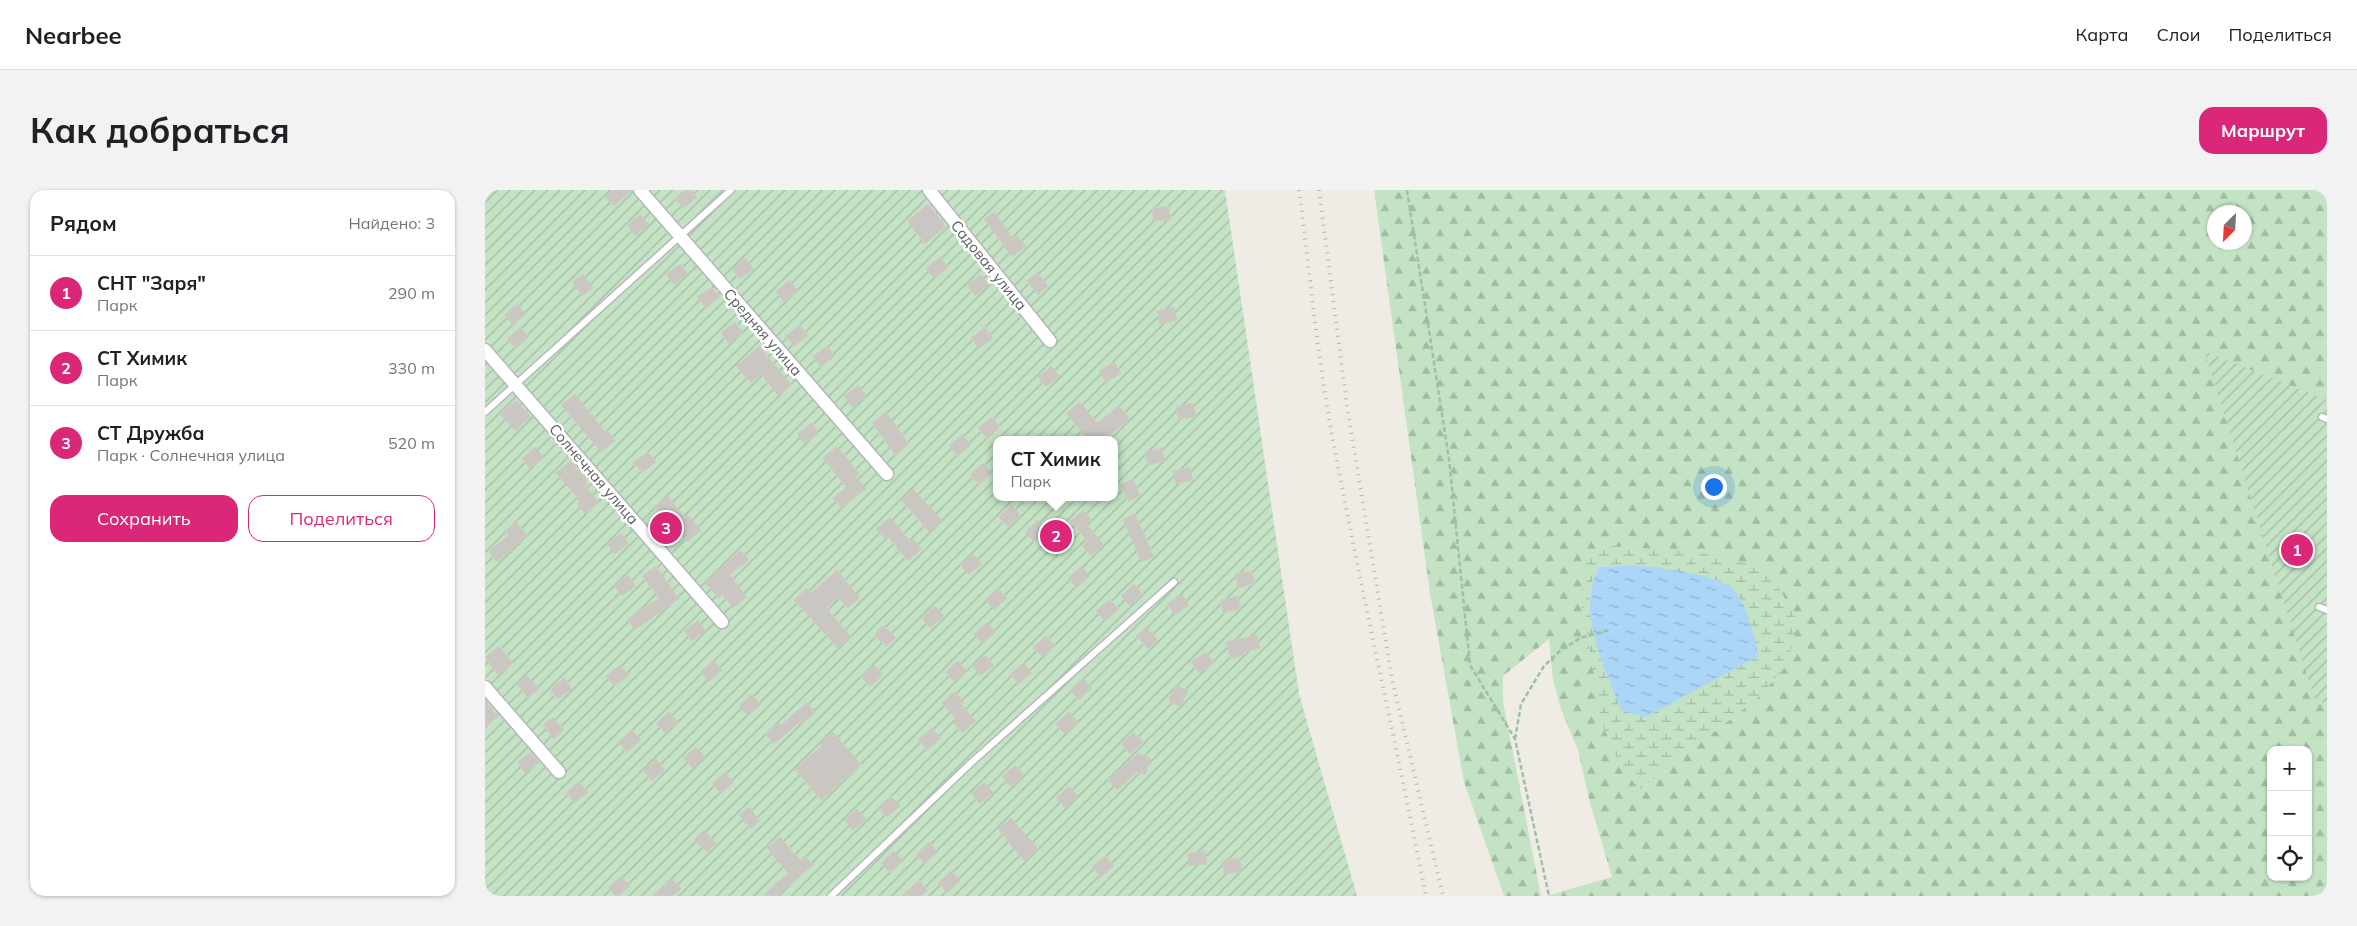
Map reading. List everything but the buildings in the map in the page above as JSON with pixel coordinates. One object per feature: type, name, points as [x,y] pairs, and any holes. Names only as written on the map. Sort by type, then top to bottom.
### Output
[{"type":"street","name":"Средняя улица","points":[[639,190],[887,474]]},
{"type":"street","name":"Садовая улица","points":[[929,190],[1050,340]]},
{"type":"street","name":"Солнечная улица","points":[[485,350],[722,622]]},
{"type":"street","points":[[485,687],[559,772]]},
{"type":"lane","points":[[485,412],[731,190]]},
{"type":"lane","points":[[831,896],[972,762],[1174,582]]},
{"type":"lane","points":[[2319,607],[2327,610]]},
{"type":"path","points":[[1407,190],[1449,459],[1470,665],[1515,739],[1549,896]]},
{"type":"path","points":[[1515,739],[1521,704],[1544,666],[1560,651],[1580,638],[1609,630]]},
{"type":"green space","points":[[485,190],[1225,190],[1299,694],[1357,896],[485,896]]},
{"type":"green space","points":[[1374,190],[2327,190],[2327,896],[1546,896],[1612,877],[1589,799],[1578,750],[1561,709],[1553,680],[1549,639],[1503,676],[1503,702],[1541,896],[1504,896],[1464,782],[1430,593]],"holes":[[[1607,545],[1652,550],[1761,695],[1640,790],[1591,651],[1582,607]]]},
{"type":"green space","points":[[2204,351],[2327,400],[2327,704],[2315,700]]},
{"type":"green space","points":[[1607,545],[1721,555],[1769,571],[1798,621],[1787,665],[1761,695],[1640,790],[1623,771],[1603,726],[1582,607],[1584,563]],"holes":[[[1635,565],[1706,576],[1736,592],[1759,656],[1713,680],[1601,654],[1590,610],[1591,589],[1599,567]]]},
{"type":"water","points":[[1635,565],[1702,575],[1715,579],[1735,591],[1743,603],[1759,656],[1646,717],[1621,710],[1595,639],[1590,602],[1592,584],[1599,567]]},
{"type":"railway","points":[[1299,190],[1316,333],[1329,418],[1426,896]]},
{"type":"railway","points":[[1319,190],[1347,406],[1392,679],[1443,896]]},
{"type":"place","name":"СТ Дружба","points":[[666,528]]},
{"type":"place","name":"СТ Химик","points":[[1056,536]]},
{"type":"place","name":"СНТ \"Заря\"","points":[[2297,550]]}]
